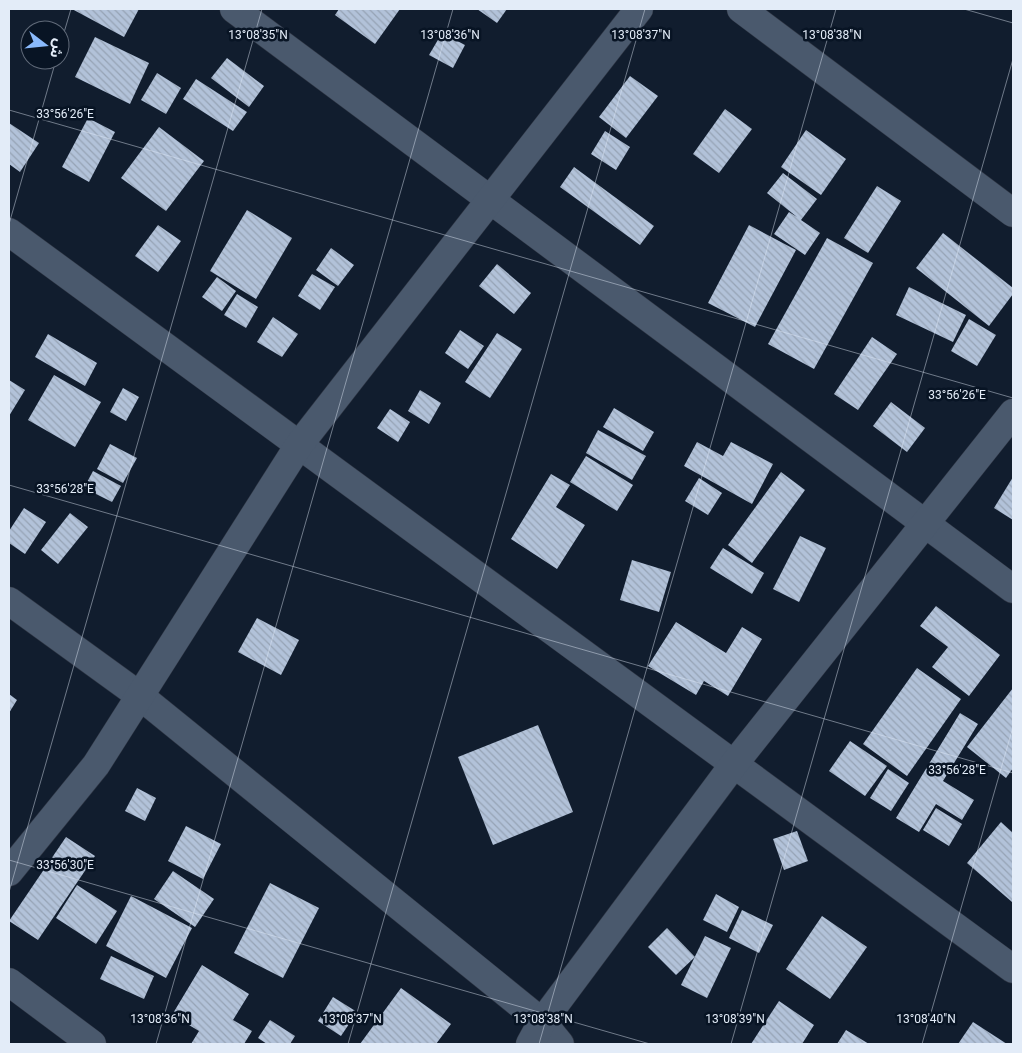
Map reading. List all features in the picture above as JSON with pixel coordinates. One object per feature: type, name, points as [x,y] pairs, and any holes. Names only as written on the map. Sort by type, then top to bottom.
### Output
[{"type":"street","points":[[234,9],[926,522],[1013,589]]},
{"type":"street","points":[[9,872],[96,765],[298,445],[638,9]]},
{"type":"street","points":[[742,9],[1013,213]]},
{"type":"street","points":[[9,232],[1013,969]]},
{"type":"street","points":[[536,1033],[734,764],[1013,413]]},
{"type":"street","points":[[9,601],[140,696],[536,1033],[560,1044]]},
{"type":"street","points":[[9,982],[92,1044]]},
{"type":"building","points":[[72,9],[139,9],[124,37]]},
{"type":"building","points":[[339,9],[400,9],[375,44],[335,15]]},
{"type":"building","points":[[477,9],[507,9],[497,23]]},
{"type":"building","points":[[442,33],[465,45],[453,68],[429,55]]},
{"type":"building","points":[[95,37],[149,63],[130,104],[75,77]]},
{"type":"building","points":[[227,58],[264,86],[249,107],[211,78]]},
{"type":"building","points":[[157,73],[181,88],[166,114],[141,100]]},
{"type":"building","points":[[630,76],[658,96],[626,138],[599,117]]},
{"type":"building","points":[[196,79],[247,112],[233,131],[183,99]]},
{"type":"building","points":[[725,109],[752,129],[719,173],[693,154]]},
{"type":"building","points":[[88,118],[115,132],[89,182],[62,167]]},
{"type":"building","points":[[9,123],[39,143],[20,172],[9,164]]},
{"type":"building","points":[[159,127],[204,161],[166,211],[121,178]]},
{"type":"building","points":[[806,130],[846,159],[821,195],[781,167]]},
{"type":"building","points":[[605,131],[630,147],[616,170],[591,154]]},
{"type":"building","points":[[574,167],[654,226],[640,245],[560,187]]},
{"type":"building","points":[[783,173],[817,199],[801,220],[820,233],[805,255],[774,234],[789,212],[797,217],[767,193]]},
{"type":"building","points":[[877,186],[901,201],[868,253],[844,238]]},
{"type":"building","points":[[247,210],[292,238],[256,299],[210,271]]},
{"type":"building","points":[[158,225],[181,241],[158,272],[135,256]]},
{"type":"building","points":[[749,225],[796,250],[755,327],[708,303]]},
{"type":"building","points":[[943,233],[1013,288],[1013,294],[989,326],[916,268]]},
{"type":"building","points":[[827,238],[873,263],[814,369],[768,344]]},
{"type":"building","points":[[331,248],[354,265],[338,286],[316,270]]},
{"type":"building","points":[[497,264],[531,293],[514,314],[479,286]]},
{"type":"building","points":[[312,274],[335,287],[320,310],[298,296]]},
{"type":"building","points":[[217,277],[236,291],[222,311],[202,297]]},
{"type":"building","points":[[909,287],[966,315],[953,342],[896,315]]},
{"type":"building","points":[[237,294],[258,307],[246,328],[224,315]]},
{"type":"building","points":[[273,317],[298,334],[282,357],[257,342]]},
{"type":"building","points":[[969,319],[996,335],[977,366],[951,351]]},
{"type":"building","points":[[460,330],[484,346],[468,369],[445,353]]},
{"type":"building","points":[[497,333],[522,349],[490,398],[465,382]]},
{"type":"building","points":[[48,334],[97,363],[85,386],[35,357]]},
{"type":"building","points":[[872,337],[897,354],[858,410],[834,394]]},
{"type":"building","points":[[54,375],[101,402],[75,447],[28,420]]},
{"type":"building","points":[[9,380],[25,390],[9,416]]},
{"type":"building","points":[[123,388],[139,397],[126,421],[110,412]]},
{"type":"building","points":[[420,390],[441,403],[429,424],[408,411]]},
{"type":"building","points":[[891,402],[925,428],[907,452],[873,426]]},
{"type":"building","points":[[614,408],[654,432],[643,451],[603,427]]},
{"type":"building","points":[[390,409],[410,422],[398,442],[377,428]]},
{"type":"building","points":[[598,430],[646,456],[632,480],[586,453]]},
{"type":"building","points":[[697,442],[723,456],[731,442],[773,464],[752,504],[684,466]]},
{"type":"building","points":[[110,444],[137,458],[123,483],[97,469]]},
{"type":"building","points":[[586,456],[633,485],[617,511],[570,482]]},
{"type":"building","points":[[93,471],[121,486],[112,502],[84,488]]},
{"type":"building","points":[[781,472],[805,490],[752,563],[728,545]]},
{"type":"building","points":[[551,474],[570,485],[556,507],[585,525],[557,569],[511,539]]},
{"type":"building","points":[[1013,477],[1013,520],[994,508]]},
{"type":"building","points":[[699,478],[722,493],[708,515],[685,501]]},
{"type":"building","points":[[24,508],[46,522],[25,554],[9,543],[9,531]]},
{"type":"building","points":[[70,513],[88,527],[58,564],[41,550]]},
{"type":"building","points":[[800,536],[826,548],[799,602],[773,589]]},
{"type":"building","points":[[723,548],[764,573],[752,594],[710,568]]},
{"type":"building","points":[[632,560],[671,572],[659,612],[620,600]]},
{"type":"building","points":[[936,606],[1000,655],[969,696],[932,667],[948,647],[920,626]]},
{"type":"building","points":[[257,618],[299,640],[281,675],[238,652]]},
{"type":"building","points":[[676,622],[726,653],[742,627],[762,639],[728,696],[704,681],[696,695],[648,666]]},
{"type":"building","points":[[917,668],[961,699],[907,776],[863,744]]},
{"type":"building","points":[[1013,688],[1013,768],[1006,778],[967,747]]},
{"type":"building","points":[[9,694],[17,700],[9,713]]},
{"type":"building","points":[[960,713],[978,724],[943,781],[974,800],[962,820],[936,804],[919,832],[896,818]]},
{"type":"building","points":[[538,725],[573,812],[493,845],[458,757]]},
{"type":"building","points":[[850,741],[887,766],[865,796],[829,771]]},
{"type":"building","points":[[888,769],[909,783],[891,811],[870,798]]},
{"type":"building","points":[[137,788],[156,798],[145,821],[125,811]]},
{"type":"building","points":[[936,808],[962,824],[949,846],[923,830]]},
{"type":"building","points":[[1001,822],[1013,833],[1012,902],[967,863]]},
{"type":"building","points":[[186,826],[221,844],[203,879],[168,861]]},
{"type":"building","points":[[797,831],[808,861],[784,870],[773,839]]},
{"type":"building","points":[[66,837],[95,856],[38,940],[9,921]]},
{"type":"building","points":[[173,871],[214,899],[195,927],[154,899]]},
{"type":"building","points":[[270,883],[319,908],[283,978],[234,953]]},
{"type":"building","points":[[77,885],[117,911],[96,944],[56,918]]},
{"type":"building","points":[[716,894],[739,907],[727,932],[703,920]]},
{"type":"building","points":[[131,896],[192,928],[166,978],[106,946]]},
{"type":"building","points":[[742,910],[773,925],[759,953],[729,938]]},
{"type":"building","points":[[822,916],[867,947],[830,999],[786,969]]},
{"type":"building","points":[[667,928],[695,957],[676,975],[648,947]]},
{"type":"building","points":[[705,936],[731,948],[707,998],[681,985]]},
{"type":"building","points":[[111,956],[154,976],[144,999],[100,979]]},
{"type":"building","points":[[202,965],[249,994],[233,1020],[252,1031],[244,1044],[191,1044],[199,1031],[172,1015]]},
{"type":"building","points":[[401,988],[451,1024],[436,1044],[360,1044]]},
{"type":"building","points":[[333,997],[357,1012],[341,1036],[318,1021]]},
{"type":"building","points":[[779,1001],[814,1025],[802,1044],[751,1044]]},
{"type":"building","points":[[270,1020],[295,1036],[290,1044],[267,1044],[258,1038]]},
{"type":"building","points":[[973,1022],[1007,1044],[958,1044]]},
{"type":"building","points":[[846,1030],[869,1044],[837,1044]]}]
